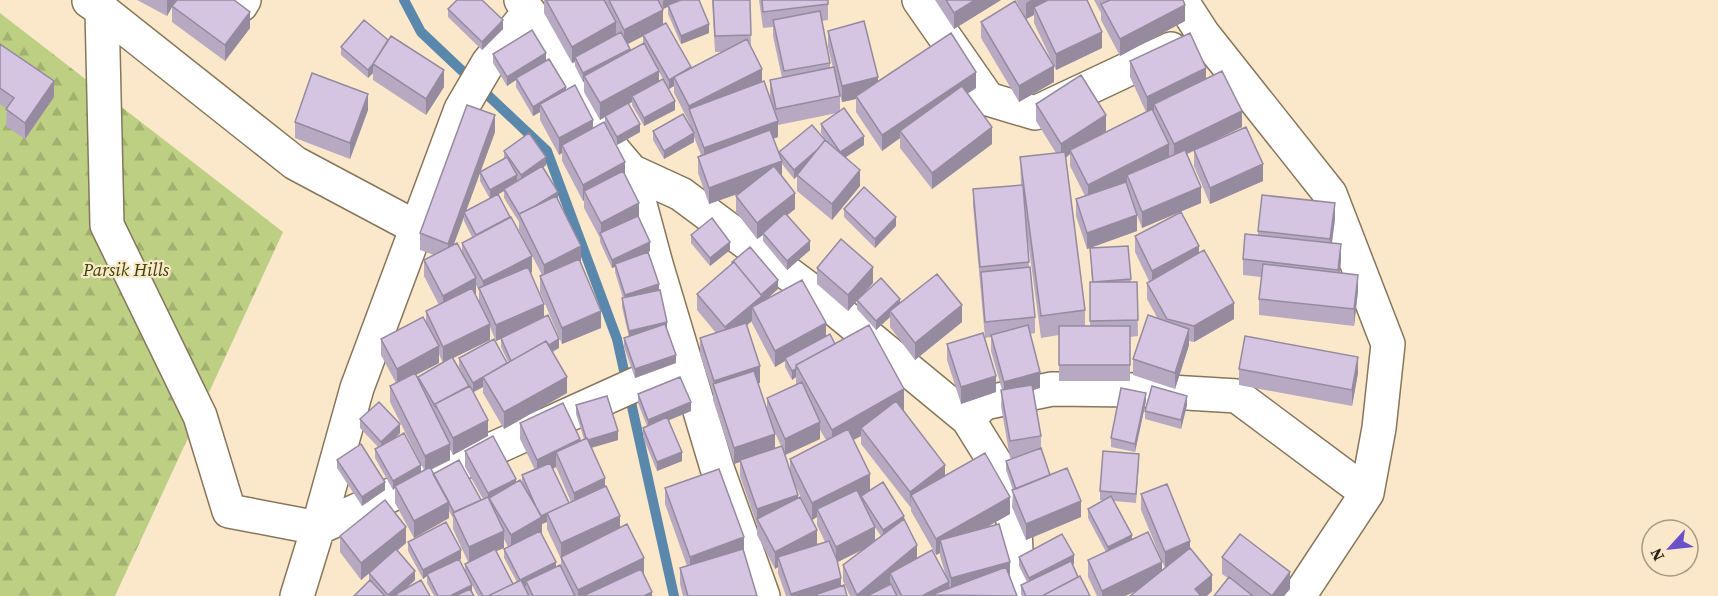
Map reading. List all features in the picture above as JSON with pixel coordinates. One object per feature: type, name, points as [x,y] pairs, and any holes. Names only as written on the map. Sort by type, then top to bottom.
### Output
[{"type":"street","points":[[919,0],[988,99],[1035,114],[1203,34]]},
{"type":"street","points":[[1180,0],[1203,34],[1330,194],[1388,344],[1378,428],[1367,493],[1299,596]]},
{"type":"street","points":[[94,5],[295,164],[417,228]]},
{"type":"street","points":[[94,5],[106,225],[200,416],[229,511],[318,528],[685,362]]},
{"type":"street","points":[[297,596],[357,388],[462,109],[525,6],[603,134],[631,171],[681,194],[825,301],[968,419],[1001,472],[1014,529],[1018,596]]},
{"type":"street","points":[[631,171],[656,264],[717,468],[763,596]]},
{"type":"street","points":[[968,419],[984,403],[1052,389],[1137,390],[1238,396],[1367,493]]},
{"type":"green space","name":"Parsik Hills","points":[[0,13],[283,232],[115,596],[0,596]]},
{"type":"building","points":[[177,0],[234,0],[250,12],[225,45],[172,6]]},
{"type":"building","points":[[457,0],[482,0],[503,20],[482,42],[448,9]]},
{"type":"building","points":[[546,0],[604,0],[616,22],[572,47]]},
{"type":"building","points":[[609,0],[658,0],[663,10],[624,30]]},
{"type":"building","points":[[681,0],[699,0],[709,24],[681,36],[668,5]]},
{"type":"building","points":[[713,0],[750,0],[751,35],[715,36]]},
{"type":"building","points":[[762,0],[828,0],[828,4],[763,12]]},
{"type":"building","points":[[946,0],[975,0],[954,13]]},
{"type":"building","points":[[1048,0],[1087,0],[1102,32],[1056,54],[1034,7]]},
{"type":"building","points":[[1110,0],[1183,0],[1185,5],[1120,39],[1101,4]]},
{"type":"building","points":[[1015,1],[1054,66],[1019,86],[981,22]]},
{"type":"building","points":[[820,11],[830,63],[784,71],[773,20]]},
{"type":"building","points":[[364,20],[388,40],[368,70],[341,47]]},
{"type":"building","points":[[864,21],[878,77],[842,86],[828,31]]},
{"type":"building","points":[[666,23],[691,67],[669,80],[643,35]]},
{"type":"building","points":[[532,30],[546,53],[507,77],[493,54]]},
{"type":"building","points":[[621,32],[630,49],[583,73],[575,57]]},
{"type":"building","points":[[951,33],[976,72],[882,135],[856,96]]},
{"type":"building","points":[[1190,33],[1206,68],[1147,97],[1130,61]]},
{"type":"building","points":[[391,36],[444,70],[426,99],[373,64]]},
{"type":"building","points":[[747,39],[762,69],[689,106],[674,77]]},
{"type":"building","points":[[644,43],[659,71],[600,103],[584,76]]},
{"type":"building","points":[[0,44],[54,81],[25,123],[6,109],[14,98],[0,88]]},
{"type":"building","points":[[549,59],[566,87],[533,107],[516,78]]},
{"type":"building","points":[[834,67],[840,96],[776,109],[770,80]]},
{"type":"building","points":[[1222,71],[1242,111],[1174,144],[1154,104]]},
{"type":"building","points":[[312,73],[368,94],[350,143],[295,122]]},
{"type":"building","points":[[1081,75],[1106,115],[1061,144],[1036,104]]},
{"type":"building","points":[[663,79],[675,101],[644,118],[632,96]]},
{"type":"building","points":[[764,81],[778,121],[704,148],[689,109]]},
{"type":"building","points":[[575,85],[593,120],[559,138],[540,104]]},
{"type":"building","points":[[962,86],[992,127],[932,173],[900,131]]},
{"type":"building","points":[[628,103],[640,124],[617,137],[605,116]]},
{"type":"building","points":[[467,105],[495,115],[448,244],[420,233]]},
{"type":"building","points":[[844,108],[864,136],[840,152],[821,124]]},
{"type":"building","points":[[1152,109],[1169,144],[1088,185],[1070,150]]},
{"type":"building","points":[[683,114],[694,133],[664,151],[653,131]]},
{"type":"building","points":[[604,122],[625,162],[583,185],[562,145]]},
{"type":"building","points":[[812,125],[825,140],[794,170],[779,152]]},
{"type":"building","points":[[1246,127],[1263,164],[1210,188],[1194,150]]},
{"type":"building","points":[[770,130],[782,161],[709,188],[698,157]]},
{"type":"building","points":[[529,133],[546,157],[521,175],[504,151]]},
{"type":"building","points":[[825,140],[860,170],[832,204],[797,175]]},
{"type":"building","points":[[1185,150],[1201,187],[1142,212],[1127,175]]},
{"type":"building","points":[[1065,152],[1085,310],[1041,316],[1020,157]]},
{"type":"building","points":[[507,157],[517,175],[490,190],[480,172]]},
{"type":"building","points":[[542,166],[558,192],[519,214],[504,189]]},
{"type":"building","points":[[774,166],[795,193],[757,223],[736,196]]},
{"type":"building","points":[[623,171],[639,203],[601,223],[584,191]]},
{"type":"building","points":[[1126,182],[1137,215],[1087,233],[1076,199]]},
{"type":"building","points":[[1023,185],[1029,262],[980,267],[973,189]]},
{"type":"building","points":[[864,187],[896,217],[875,239],[844,209]]},
{"type":"building","points":[[498,194],[510,217],[476,235],[464,212]]},
{"type":"building","points":[[1262,195],[1335,203],[1330,239],[1258,231]]},
{"type":"building","points":[[556,196],[581,246],[544,265],[519,214]]},
{"type":"building","points":[[1181,212],[1199,246],[1152,271],[1135,236]]},
{"type":"building","points":[[785,213],[810,241],[787,261],[763,233]]},
{"type":"building","points":[[638,216],[650,242],[612,260],[600,233]]},
{"type":"building","points":[[511,217],[532,256],[483,281],[462,243]]},
{"type":"building","points":[[712,218],[730,242],[710,258],[691,235]]},
{"type":"building","points":[[1245,234],[1341,244],[1338,270],[1243,259]]},
{"type":"building","points":[[841,239],[873,267],[848,295],[817,268]]},
{"type":"building","points":[[457,243],[476,278],[443,296],[424,260]]},
{"type":"building","points":[[1128,246],[1131,279],[1093,282],[1090,248]]},
{"type":"building","points":[[750,247],[778,280],[761,295],[732,262]]},
{"type":"building","points":[[1204,250],[1234,303],[1194,326],[1167,319],[1147,283]]},
{"type":"building","points":[[648,252],[659,284],[625,295],[615,264]]},
{"type":"building","points":[[579,259],[601,311],[562,328],[540,276]]},
{"type":"building","points":[[734,262],[762,296],[725,327],[697,294]]},
{"type":"building","points":[[1263,264],[1358,275],[1354,309],[1259,299]]},
{"type":"building","points":[[528,267],[544,304],[496,325],[479,288]]},
{"type":"building","points":[[1030,267],[1035,317],[985,322],[981,272]]},
{"type":"building","points":[[937,274],[962,305],[915,343],[890,311]]},
{"type":"building","points":[[881,278],[900,299],[876,321],[857,300]]},
{"type":"building","points":[[802,280],[826,323],[775,351],[752,307]]},
{"type":"building","points":[[1090,282],[1137,282],[1138,320],[1090,321]]},
{"type":"building","points":[[472,288],[490,324],[443,347],[426,311]]},
{"type":"building","points":[[660,290],[667,322],[629,331],[622,298]]},
{"type":"building","points":[[548,315],[559,339],[549,345],[546,341],[511,361],[501,338]]},
{"type":"building","points":[[1148,315],[1189,329],[1175,373],[1133,359]]},
{"type":"building","points":[[423,317],[439,346],[397,369],[381,339]]},
{"type":"building","points":[[746,323],[760,366],[714,381],[700,338]]},
{"type":"building","points":[[665,324],[676,355],[635,369],[624,338]]},
{"type":"building","points":[[869,325],[904,389],[832,430],[796,365]]},
{"type":"building","points":[[1028,325],[1040,372],[1004,382],[991,335]]},
{"type":"building","points":[[1059,326],[1130,326],[1130,365],[1059,365]]},
{"type":"building","points":[[983,333],[996,376],[961,387],[947,344]]},
{"type":"building","points":[[830,334],[835,344],[796,365],[796,369],[792,371],[785,358]]},
{"type":"building","points":[[1245,336],[1358,357],[1352,390],[1239,369]]},
{"type":"building","points":[[494,339],[507,363],[473,383],[459,358]]},
{"type":"building","points":[[546,341],[567,377],[504,412],[483,377]]},
{"type":"building","points":[[452,357],[469,386],[435,406],[418,377]]},
{"type":"building","points":[[754,371],[775,434],[734,448],[713,384]]},
{"type":"building","points":[[415,373],[450,444],[425,456],[390,386]]},
{"type":"building","points":[[680,377],[691,402],[648,420],[638,394]]},
{"type":"building","points":[[802,382],[820,422],[785,439],[767,398]]},
{"type":"building","points":[[1032,385],[1041,436],[1010,441],[1001,390]]},
{"type":"building","points":[[470,386],[488,420],[453,438],[435,404]]},
{"type":"building","points":[[1152,386],[1187,396],[1181,420],[1145,411]]},
{"type":"building","points":[[1121,388],[1146,393],[1135,444],[1111,438]]},
{"type":"building","points":[[607,396],[618,431],[588,440],[576,405]]},
{"type":"building","points":[[896,401],[945,465],[910,492],[861,428]]},
{"type":"building","points":[[379,402],[400,424],[381,442],[360,419]]},
{"type":"building","points":[[563,403],[580,439],[537,460],[520,423]]},
{"type":"building","points":[[667,417],[682,452],[657,462],[643,428]]},
{"type":"building","points":[[848,429],[870,474],[812,503],[790,459]]},
{"type":"building","points":[[404,433],[421,465],[393,481],[375,449]]},
{"type":"building","points":[[493,436],[516,479],[488,493],[465,451]]},
{"type":"building","points":[[587,438],[605,478],[574,493],[556,452]]},
{"type":"building","points":[[361,444],[385,482],[362,497],[337,460]]},
{"type":"building","points":[[782,446],[798,495],[757,509],[740,460]]},
{"type":"building","points":[[1041,448],[1050,475],[1016,489],[1006,461]]},
{"type":"building","points":[[1103,451],[1139,454],[1136,494],[1100,491]]},
{"type":"building","points":[[985,453],[1010,497],[936,539],[911,495]]},
{"type":"building","points":[[459,460],[481,500],[454,512],[433,474]]},
{"type":"building","points":[[550,463],[569,503],[541,516],[522,475]]},
{"type":"building","points":[[430,467],[449,502],[414,521],[395,486]]},
{"type":"building","points":[[1067,468],[1081,501],[1026,524],[1012,490]]},
{"type":"building","points":[[719,469],[744,537],[690,557],[665,488]]},
{"type":"building","points":[[520,480],[542,517],[511,535],[489,498]]},
{"type":"building","points":[[883,482],[904,516],[883,530],[861,496]]},
{"type":"building","points":[[1167,484],[1190,541],[1165,552],[1141,494]]},
{"type":"building","points":[[606,486],[620,516],[561,543],[547,513]]},
{"type":"building","points":[[857,490],[875,527],[836,547],[817,509]]},
{"type":"building","points":[[1111,496],[1132,535],[1108,547],[1088,509]]},
{"type":"building","points":[[488,497],[504,531],[469,547],[453,513]]},
{"type":"building","points":[[800,497],[817,530],[775,552],[757,519]]},
{"type":"building","points":[[385,500],[406,527],[361,563],[340,536]]},
{"type":"building","points":[[904,519],[917,545],[857,595],[843,565]]},
{"type":"building","points":[[446,522],[461,550],[423,570],[408,542]]},
{"type":"building","points":[[627,524],[644,558],[578,590],[561,557]]},
{"type":"building","points":[[999,524],[1010,562],[951,578],[940,540]]},
{"type":"building","points":[[540,531],[556,562],[520,580],[504,549]]},
{"type":"building","points":[[1148,532],[1162,562],[1102,591],[1088,560]]},
{"type":"building","points":[[1062,534],[1074,555],[1029,578],[1019,557]]},
{"type":"building","points":[[1240,534],[1290,572],[1272,596],[1222,557]]},
{"type":"building","points":[[829,541],[841,578],[791,594],[778,557]]},
{"type":"building","points":[[1190,548],[1212,575],[1195,589],[1201,596],[1130,596]]},
{"type":"building","points":[[396,549],[415,571],[388,595],[369,573]]},
{"type":"building","points":[[495,549],[513,584],[488,596],[483,596],[465,564]]},
{"type":"building","points":[[743,549],[757,596],[688,596],[680,568]]},
{"type":"building","points":[[932,550],[949,582],[922,596],[902,596],[890,573]]},
{"type":"building","points":[[459,559],[472,585],[450,596],[438,596],[427,574]]},
{"type":"building","points":[[1071,561],[1078,577],[1042,596],[1026,596],[1021,585]]},
{"type":"building","points":[[560,565],[575,596],[533,596],[526,581]]},
{"type":"building","points":[[1006,567],[1017,596],[931,595]]},
{"type":"building","points":[[641,569],[652,592],[644,596],[583,596]]},
{"type":"building","points":[[1080,576],[1090,596],[1042,596]]},
{"type":"building","points":[[1229,577],[1253,596],[1214,596]]},
{"type":"building","points":[[370,580],[385,596],[354,596]]},
{"type":"building","points":[[421,580],[430,596],[398,596],[396,594]]},
{"type":"building","points":[[521,580],[529,596],[488,596]]},
{"type":"building","points":[[891,584],[897,596],[867,596]]},
{"type":"building","points":[[844,585],[847,596],[812,596]]},
{"type":"building","points":[[470,589],[474,596],[455,596]]},
{"type":"waterway","points":[[404,0],[421,32],[547,151],[617,339],[674,596]]}]
